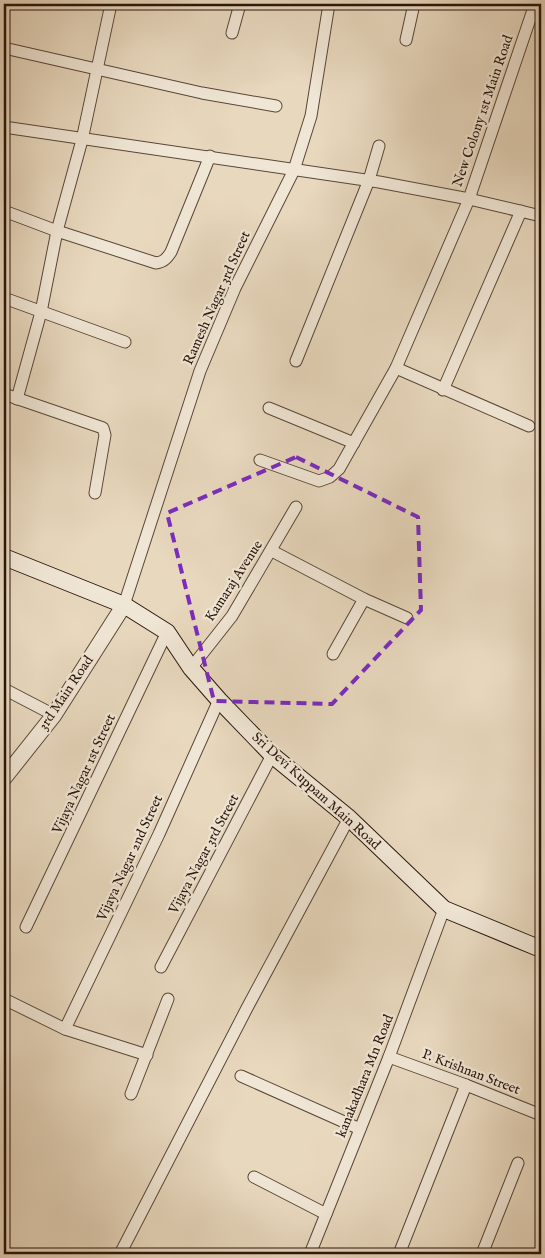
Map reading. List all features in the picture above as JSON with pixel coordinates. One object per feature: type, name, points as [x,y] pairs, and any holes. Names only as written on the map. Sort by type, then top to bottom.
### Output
[{"type":"main road","name":"Sri Devi Kuppam Main Road","points":[[4,557],[124,605],[167,632],[192,668],[219,700],[272,755],[349,818],[444,908],[541,950]]},
{"type":"street","points":[[17,399],[41,312],[57,231],[82,140],[111,4]]},
{"type":"street","points":[[232,33],[240,4]]},
{"type":"street","name":"Ramesh Nagar 3rd Street","points":[[124,605],[200,370],[235,288],[294,170],[310,116],[329,4]]},
{"type":"street","points":[[406,40],[414,4]]},
{"type":"street","name":"New Colony 1st Main Road","points":[[260,460],[319,481],[330,477],[339,469],[396,368],[469,199],[535,4]]},
{"type":"street","points":[[4,48],[202,93],[276,106]]},
{"type":"street","points":[[4,127],[82,140],[210,156],[369,180],[469,199],[541,216]]},
{"type":"street","points":[[296,361],[369,180],[379,146]]},
{"type":"street","points":[[4,211],[156,264],[166,259],[171,252],[210,156]]},
{"type":"street","points":[[443,390],[521,211]]},
{"type":"street","points":[[4,298],[126,342]]},
{"type":"street","points":[[396,368],[529,426]]},
{"type":"street","points":[[4,394],[103,428],[105,435],[94,493]]},
{"type":"street","points":[[270,408],[354,443]]},
{"type":"street","name":"Kamaraj Avenue","points":[[192,668],[232,616],[296,506]]},
{"type":"street","points":[[272,550],[364,599],[407,618]]},
{"type":"street","points":[[333,654],[364,599]]},
{"type":"street","name":"3rd Main Road","points":[[4,778],[54,715],[124,605]]},
{"type":"street","name":"Vijaya Nagar 1st Street","points":[[26,927],[167,632]]},
{"type":"street","points":[[4,689],[54,715]]},
{"type":"street","name":"Vijaya Nagar 2nd Street","points":[[65,1029],[159,834],[219,700]]},
{"type":"street","name":"Vijaya Nagar 3rd Street","points":[[161,967],[272,755]]},
{"type":"street","points":[[120,1254],[247,1008],[349,818]]},
{"type":"street","name":"kanakadhara Mn Road","points":[[310,1254],[389,1058],[444,908]]},
{"type":"street","points":[[4,999],[65,1029],[147,1055]]},
{"type":"street","points":[[131,1094],[168,999]]},
{"type":"street","name":"P. Krishnan Street","points":[[389,1058],[466,1085],[541,1115]]},
{"type":"street","points":[[241,1076],[360,1129]]},
{"type":"street","points":[[399,1254],[466,1085]]},
{"type":"street","points":[[482,1254],[518,1163]]},
{"type":"street","points":[[254,1177],[326,1214]]},
{"type":"highlighted area","points":[[296,457],[418,517],[421,610],[332,704],[214,701],[167,513]]}]
